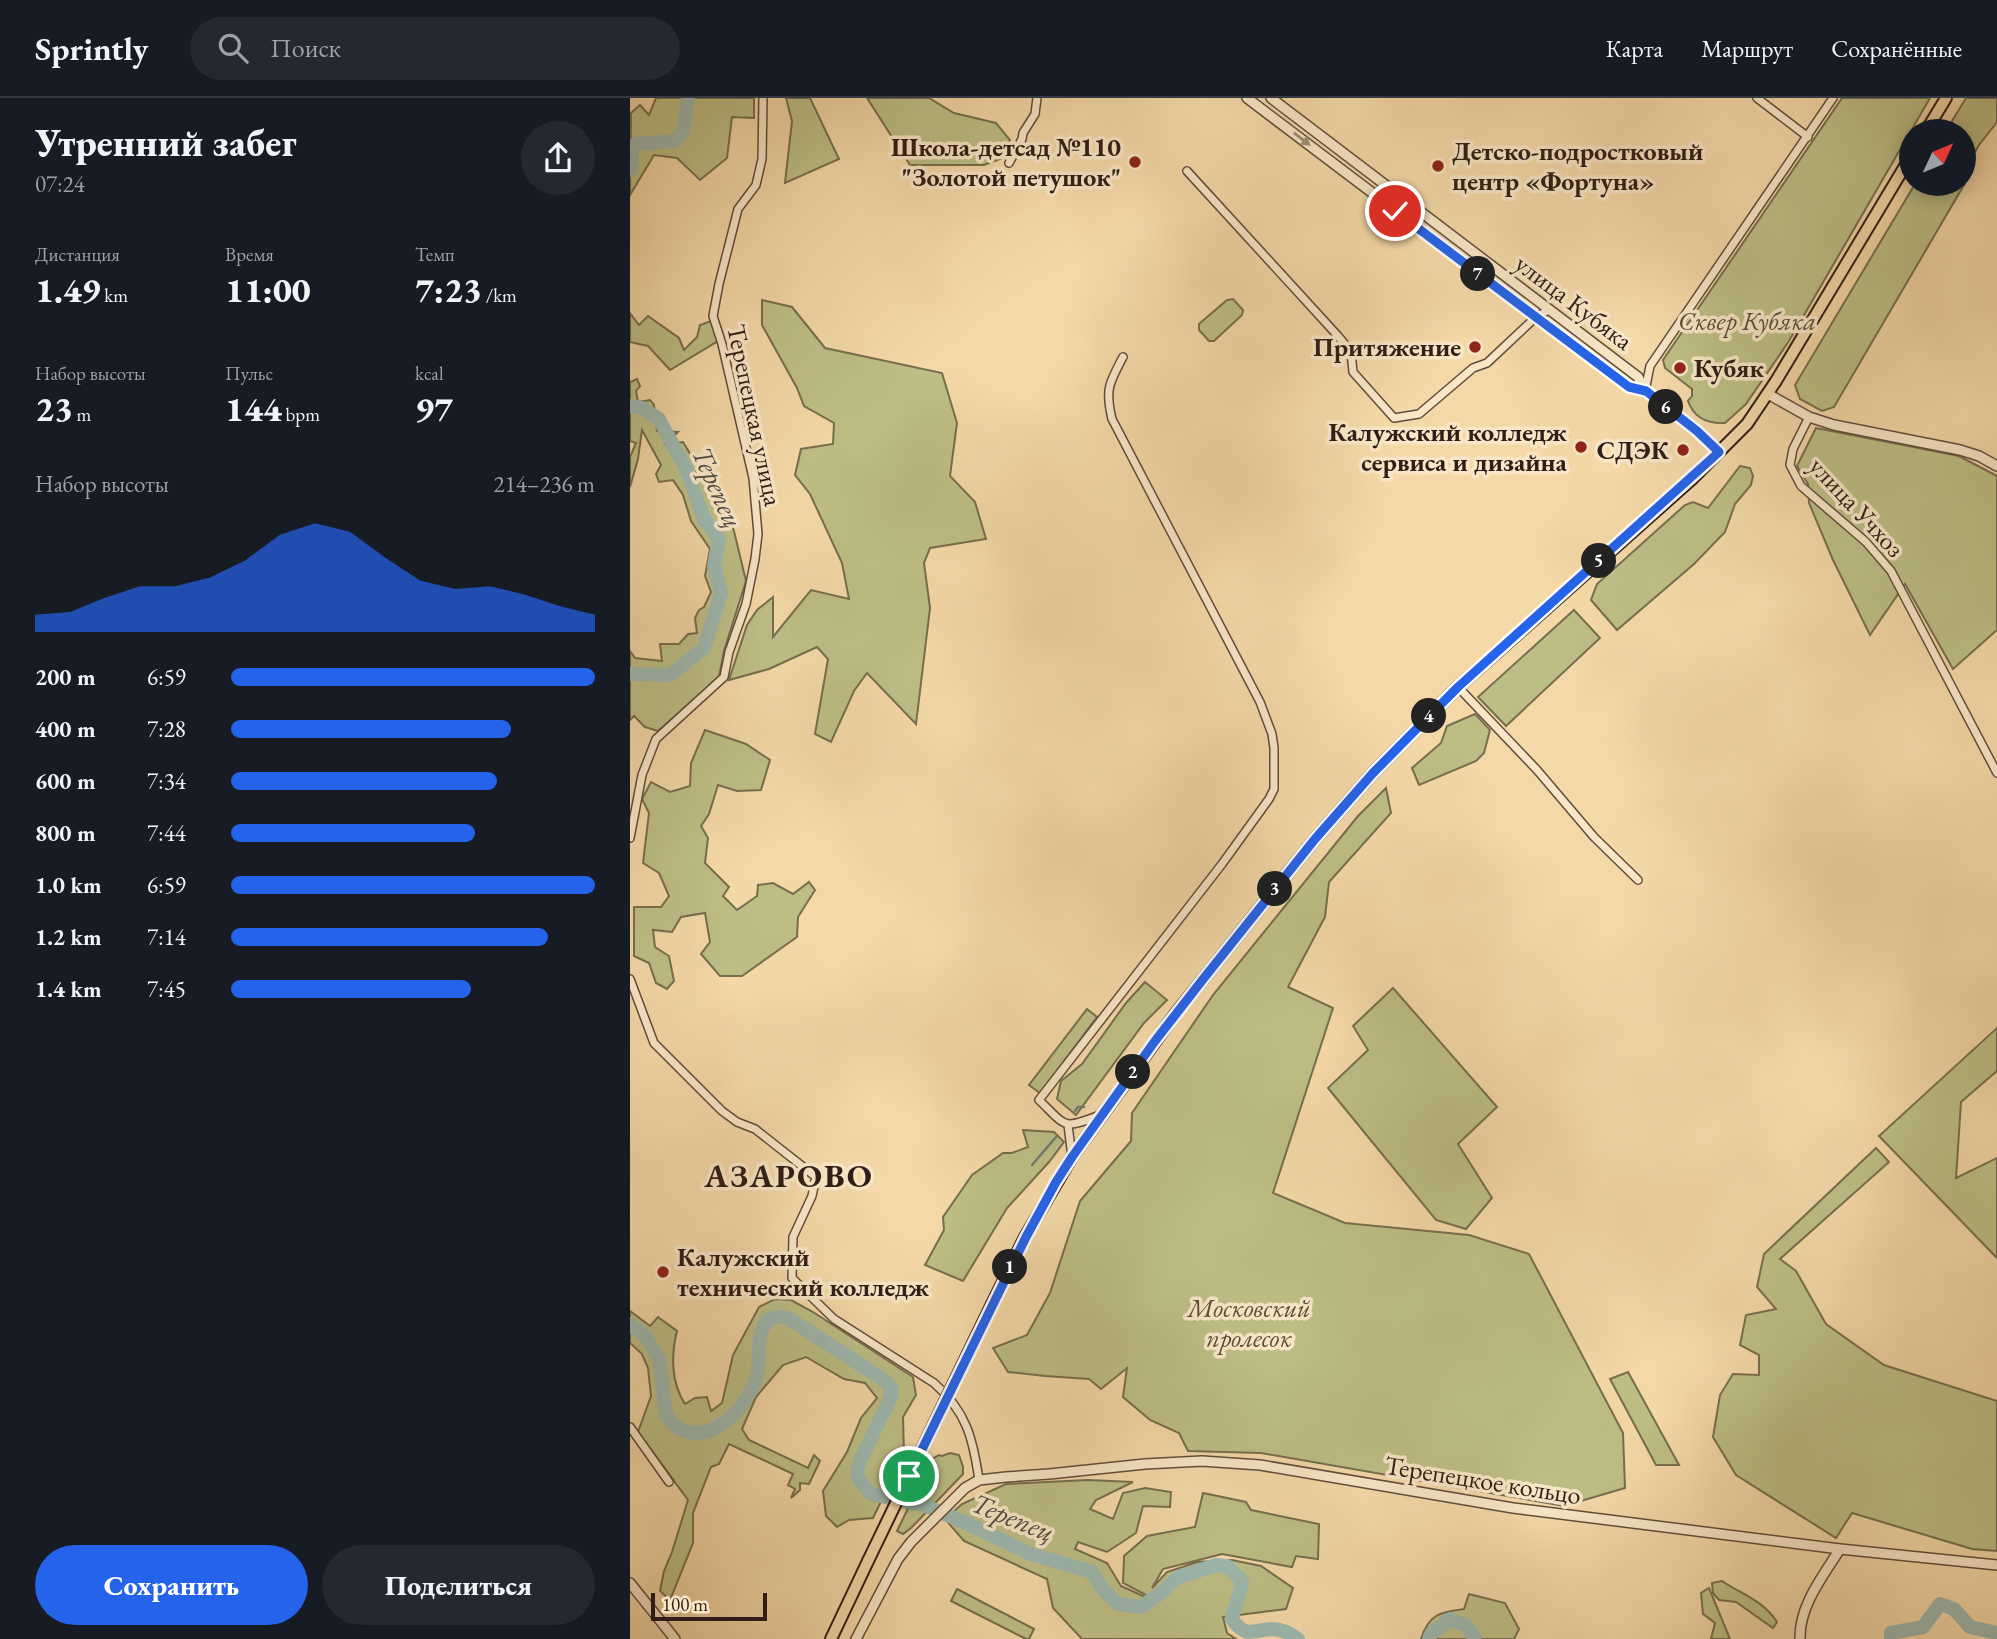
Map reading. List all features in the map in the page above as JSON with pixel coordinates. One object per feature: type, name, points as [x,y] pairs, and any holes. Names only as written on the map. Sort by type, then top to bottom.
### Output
[{"type":"main road","points":[[1933,119],[1946,98]]},
{"type":"main road","points":[[831,1639],[1026,1237],[1072,1157],[1176,1013],[1315,839],[1373,773],[1458,687],[1747,424],[1768,394],[1899,176]]},
{"type":"street","name":"Терепецкая улица","points":[[630,838],[642,775],[656,739],[724,677],[729,652],[746,604],[755,559],[758,534],[753,478],[713,316],[738,209],[756,185],[762,159],[763,98]]},
{"type":"street","points":[[1009,163],[1035,114],[1037,98]]},
{"type":"street","name":"улица Кубяка","points":[[1247,98],[1629,387],[1646,391]]},
{"type":"street","name":"улица Кубяка","points":[[1271,98],[1638,377],[1646,391],[1719,452]]},
{"type":"street","points":[[1757,98],[1808,137]]},
{"type":"street","points":[[1646,391],[1650,366],[1833,98]]},
{"type":"street","points":[[1187,171],[1338,336],[1351,352],[1353,372],[1394,418],[1419,414],[1474,368],[1487,363],[1536,317],[1549,310]]},
{"type":"street","points":[[1072,1157],[1068,1125],[1039,1100],[1223,864],[1274,789],[1272,733],[1260,702],[1112,419],[1108,390],[1123,357]]},
{"type":"street","points":[[1768,394],[1809,417],[1834,425],[1960,450],[1997,466]]},
{"type":"street","name":"улица Учхоз","points":[[1809,417],[1793,449],[1790,465],[1801,486],[1866,542],[1891,571],[1997,773]]},
{"type":"street","points":[[1458,687],[1537,770],[1594,837],[1637,880]]},
{"type":"street","points":[[630,979],[654,1043],[722,1111],[737,1122],[755,1129],[816,1177],[812,1196],[793,1237],[792,1278],[834,1320],[934,1383],[948,1395],[972,1438],[979,1480]]},
{"type":"street","points":[[1068,1125],[1103,1114]]},
{"type":"street","points":[[630,1427],[669,1482]]},
{"type":"street","name":"Терепецкое кольцо","points":[[856,1639],[898,1559],[965,1488],[979,1480],[1145,1464],[1202,1461],[1259,1465],[1513,1508],[1840,1549],[1997,1565]]},
{"type":"street","points":[[1800,1639],[1800,1625],[1815,1588],[1840,1549]]},
{"type":"street","points":[[630,1583],[675,1639]]},
{"type":"green space","points":[[656,98],[754,98],[754,118],[732,117],[727,158],[700,180],[677,158],[654,155],[630,195],[631,113],[640,105],[649,115]]},
{"type":"green space","points":[[786,98],[810,98],[839,159],[785,183],[792,121]]},
{"type":"green space","points":[[867,98],[929,98],[954,113],[996,123],[1010,140],[1000,159],[984,165],[910,165]]},
{"type":"green space","name":"Сквер Кубяка","points":[[1842,98],[1930,98],[1918,119],[1899,119],[1899,151],[1789,341],[1746,404],[1725,423],[1707,421],[1694,412],[1688,401],[1692,396],[1692,389],[1665,368],[1663,360]]},
{"type":"green space","points":[[1966,98],[1997,98],[1997,122],[1976,150],[1976,119],[1953,119]]},
{"type":"green space","points":[[1908,196],[1958,196],[1834,407],[1822,411],[1800,399],[1795,385]]},
{"type":"green space","points":[[1233,299],[1243,310],[1242,315],[1214,341],[1209,341],[1199,330],[1199,324],[1227,300]]},
{"type":"green space","points":[[762,300],[792,307],[825,348],[942,373],[957,423],[950,476],[975,502],[986,539],[930,548],[924,563],[930,608],[916,724],[867,673],[854,691],[831,742],[815,734],[828,659],[817,647],[769,669],[729,680],[747,625],[757,610],[773,597],[773,637],[811,590],[849,599],[842,563],[810,494],[795,475],[801,449],[833,444],[834,423],[804,406],[762,325]]},
{"type":"green space","points":[[630,313],[639,325],[648,316],[679,338],[684,350],[697,337],[700,325],[711,321],[718,341],[670,370],[648,346],[630,342]]},
{"type":"green space","points":[[637,379],[640,386],[636,391],[638,402],[650,400],[654,405],[657,431],[678,432],[666,444],[683,442],[697,465],[696,473],[705,472],[720,491],[734,531],[746,581],[724,651],[719,677],[658,731],[645,727],[634,716],[630,720],[630,651],[635,658],[662,661],[660,644],[679,644],[688,634],[697,633],[695,618],[711,592],[705,576],[710,549],[691,521],[683,495],[673,480],[659,482],[656,474],[661,465],[642,430],[630,487],[630,457],[636,443],[630,441],[630,382]]},
{"type":"green space","points":[[1816,428],[1959,456],[1997,476],[1997,630],[1953,669],[1905,584],[1870,635],[1833,560],[1809,503],[1808,484],[1797,466]]},
{"type":"green space","points":[[1740,466],[1750,468],[1753,476],[1751,485],[1735,504],[1725,532],[1694,564],[1617,630],[1591,600],[1597,584],[1685,505],[1693,502],[1708,508]]},
{"type":"green space","points":[[1574,610],[1600,638],[1506,726],[1478,697]]},
{"type":"green space","points":[[1475,714],[1490,730],[1484,753],[1476,761],[1419,785],[1412,768],[1441,743],[1447,726]]},
{"type":"green space","points":[[705,730],[746,744],[770,760],[761,790],[737,791],[718,785],[709,814],[701,826],[708,838],[705,863],[729,887],[723,896],[737,910],[757,896],[758,885],[773,883],[793,894],[809,882],[815,890],[798,917],[797,937],[742,976],[720,976],[701,954],[710,942],[705,913],[681,917],[672,932],[653,930],[655,947],[669,956],[674,981],[667,989],[656,983],[649,963],[634,956],[634,907],[661,907],[669,896],[659,873],[643,863],[649,813],[642,799],[651,782],[670,792],[690,786],[691,763]]},
{"type":"green space","name":"Московский пролесок","points":[[1386,788],[1391,813],[1329,882],[1325,917],[1288,987],[1333,1008],[1273,1193],[1345,1223],[1469,1235],[1529,1254],[1623,1433],[1625,1488],[1564,1506],[1261,1453],[1188,1451],[1179,1433],[1150,1420],[1123,1397],[1127,1368],[1101,1389],[1089,1379],[1008,1372],[993,1348],[1027,1335],[1050,1293],[1080,1201],[1131,1141],[1132,1113],[1213,995],[1358,816]]},
{"type":"green space","points":[[1145,982],[1167,1000],[1144,1023],[1076,1115],[1057,1099],[1061,1081],[1082,1064],[1126,1003]]},
{"type":"green space","points":[[1393,988],[1497,1107],[1458,1144],[1492,1198],[1466,1229],[1436,1220],[1328,1088],[1368,1050],[1353,1026]]},
{"type":"green space","points":[[1087,1009],[1097,1017],[1040,1093],[1029,1085]]},
{"type":"green space","points":[[1997,1028],[1997,1071],[1961,1102],[1956,1178],[1997,1158],[1997,1258],[1879,1136]]},
{"type":"green space","points":[[1023,1130],[1054,1132],[1064,1142],[1007,1208],[963,1281],[925,1265],[944,1230],[943,1217],[972,1175],[1003,1153],[1012,1153],[1028,1147]]},
{"type":"green space","points":[[1876,1148],[1889,1162],[1780,1259],[1796,1271],[1826,1324],[1884,1365],[1997,1401],[1997,1551],[1972,1549],[1852,1513],[1836,1538],[1736,1475],[1713,1437],[1720,1395],[1733,1374],[1759,1375],[1759,1355],[1740,1345],[1746,1315],[1776,1309],[1757,1287],[1764,1254]]},
{"type":"green space","points":[[775,1299],[791,1300],[813,1312],[913,1377],[916,1395],[903,1417],[904,1454],[873,1518],[849,1520],[837,1527],[826,1516],[823,1491],[847,1452],[861,1418],[877,1398],[865,1383],[844,1379],[806,1357],[783,1365],[756,1397],[742,1429],[749,1440],[808,1468],[814,1455],[820,1461],[809,1484],[800,1483],[800,1490],[791,1498],[795,1489],[788,1485],[793,1474],[729,1444],[719,1464],[711,1467],[693,1513],[693,1543],[670,1600],[660,1591],[688,1500],[638,1432],[651,1396],[648,1368],[642,1354],[630,1343],[630,1311],[650,1326],[658,1317],[677,1331],[673,1369],[680,1396],[685,1404],[695,1398],[707,1397],[711,1411],[722,1403],[733,1355],[759,1307]]},
{"type":"green space","points":[[1628,1372],[1679,1465],[1656,1465],[1610,1379]]},
{"type":"green space","points":[[950,1453],[959,1455],[963,1474],[911,1528],[903,1534],[897,1531],[932,1459]]},
{"type":"green space","points":[[1088,1480],[1133,1482],[1096,1500],[1090,1509],[1113,1519],[1123,1493],[1145,1488],[1171,1492],[1170,1507],[1143,1506],[1136,1533],[1107,1552],[1078,1542],[1075,1549],[1107,1563],[1121,1586],[1145,1597],[1146,1595],[1123,1583],[1124,1556],[1147,1536],[1195,1527],[1203,1493],[1246,1502],[1251,1510],[1319,1524],[1318,1559],[1296,1556],[1292,1567],[1222,1554],[1163,1569],[1152,1588],[1167,1572],[1197,1562],[1232,1560],[1261,1566],[1293,1588],[1286,1609],[1223,1617],[1227,1633],[1236,1639],[1082,1639],[1053,1608],[1047,1579],[964,1541],[945,1519],[962,1504],[1006,1484]]},
{"type":"green space","points":[[1722,1581],[1766,1609],[1777,1622],[1773,1628],[1736,1602],[1719,1600],[1713,1593],[1712,1583]]},
{"type":"green space","points":[[1709,1588],[1730,1639],[1711,1639],[1715,1623],[1703,1614],[1701,1593]]},
{"type":"green space","points":[[957,1589],[1034,1629],[1029,1639],[951,1601]]},
{"type":"green space","points":[[1469,1594],[1505,1603],[1519,1629],[1514,1639],[1421,1639],[1428,1624],[1436,1616],[1464,1609]]},
{"type":"waterway","name":"Терепец","points":[[630,170],[631,149],[636,144],[674,141],[683,131],[688,98]]},
{"type":"waterway","name":"Терепец","points":[[630,406],[642,408],[659,419],[687,471],[704,519],[719,539],[714,566],[721,593],[704,648],[670,675],[630,674]]},
{"type":"waterway","points":[[1075,1111],[1078,1107],[1084,1107]]},
{"type":"waterway","points":[[1032,1165],[1056,1137]]},
{"type":"waterway","name":"Терепец","points":[[630,1324],[645,1336],[659,1359],[666,1415],[678,1428],[691,1433],[704,1432],[718,1427],[730,1417],[741,1406],[756,1379],[764,1325],[774,1317],[788,1318],[884,1380],[891,1388],[891,1397],[857,1472],[859,1480],[871,1494],[923,1505],[1031,1554],[1092,1572],[1103,1590],[1118,1604],[1141,1607],[1177,1578],[1216,1565],[1227,1566],[1242,1581],[1232,1619],[1237,1625],[1250,1632],[1279,1630],[1298,1639]]},
{"type":"waterway","name":"Терепец","points":[[1891,1639],[1891,1633],[1923,1627],[1940,1604],[1954,1609],[1970,1627],[1997,1633]]},
{"type":"waterway","name":"Терепец","points":[[1429,1639],[1431,1634],[1450,1619],[1467,1626],[1475,1639]]},
{"type":"place","name":"Школа-детсад №110 \"Золотой петушок\"","points":[[1135,162]]},
{"type":"place","name":"Детско-подростковый центр «Фортуна»","points":[[1438,166]]},
{"type":"place","name":"Притяжение","points":[[1475,347]]},
{"type":"place","name":"Кубяк","points":[[1680,368]]},
{"type":"place","name":"Калужский колледж сервиса и дизайна","points":[[1581,447]]},
{"type":"place","name":"СДЭК","points":[[1683,450]]},
{"type":"place","name":"Калужский технический колледж","points":[[663,1272]]},
{"type":"district","name":"АЗАРОВО","points":[[789,1175]]},
{"type":"route","points":[[909,1476],[992,1304],[1056,1182],[1176,1013],[1315,839],[1373,773],[1458,687],[1719,452],[1646,391],[1629,387],[1395,211]]}]
